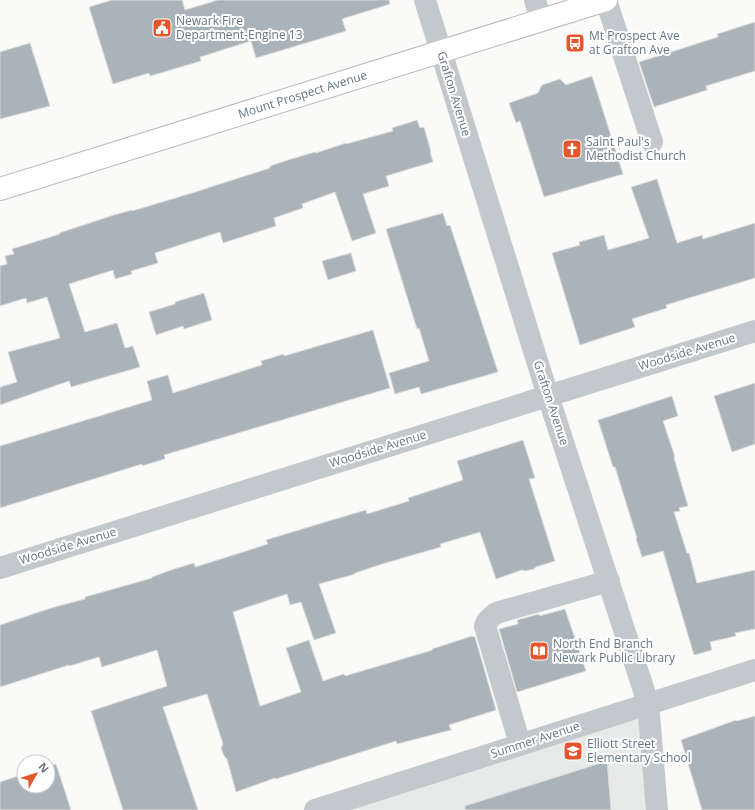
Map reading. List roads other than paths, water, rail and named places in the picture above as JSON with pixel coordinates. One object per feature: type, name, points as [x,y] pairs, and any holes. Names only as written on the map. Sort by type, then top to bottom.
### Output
[{"type":"main road","name":"Mount Prospect Avenue","points":[[0,189],[606,0]]},
{"type":"street","name":"Grafton Avenue","points":[[424,0],[548,396],[648,703],[657,810]]},
{"type":"street","points":[[535,0],[541,21]]},
{"type":"street","points":[[606,0],[652,142]]},
{"type":"street","name":"Woodside Avenue","points":[[0,568],[755,330]]},
{"type":"street","points":[[520,744],[485,626],[488,620],[496,613],[609,581]]},
{"type":"street","name":"Summer Avenue","points":[[315,810],[350,804],[520,744],[755,670]]},
{"type":"place","name":"Newark Fire Department-Engine 13","points":[[162,28]]},
{"type":"place","name":"Mt Prospect Ave at Grafton Ave","points":[[575,43]]},
{"type":"place","name":"Saint Paul's Methodist Church","points":[[572,149]]},
{"type":"place","name":"North End Branch Newark Public Library","points":[[539,651]]},
{"type":"place","name":"Elliott Street Elementary School","points":[[573,751]]}]
